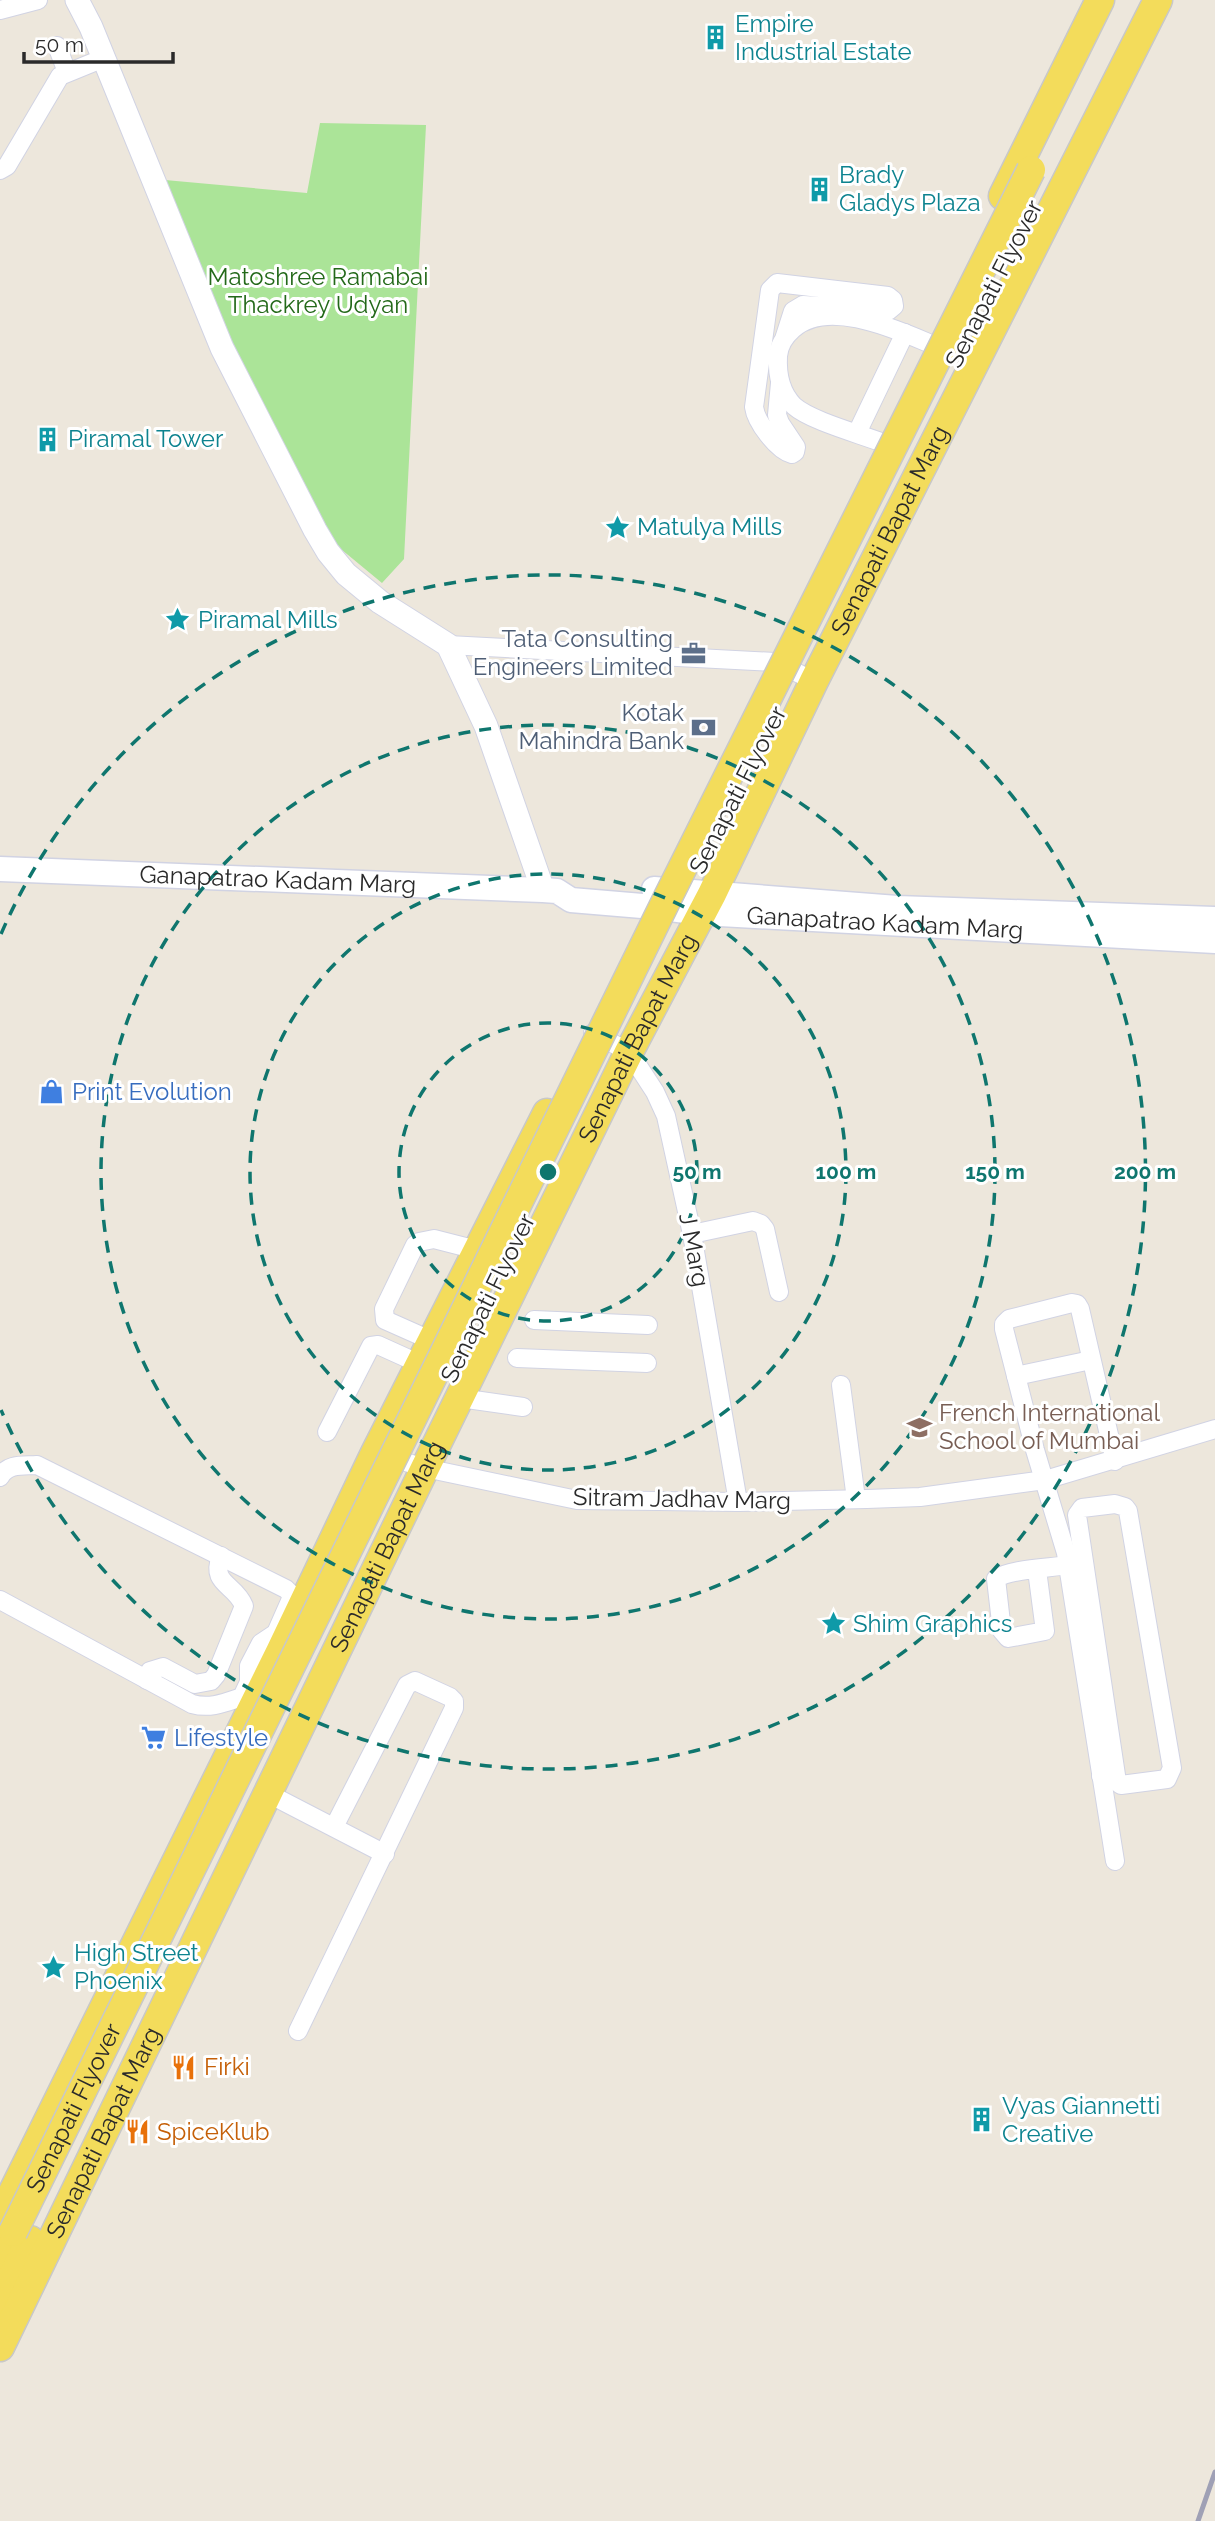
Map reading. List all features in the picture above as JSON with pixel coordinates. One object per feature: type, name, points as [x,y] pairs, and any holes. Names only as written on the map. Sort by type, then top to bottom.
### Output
[{"type":"main road","name":"Senapati Bapat Marg","points":[[14,2230],[218,1779],[265,1659],[375,1453],[422,1346],[477,1250],[658,898],[775,662],[883,443],[918,339],[1100,0]]},
{"type":"main road","name":"Senapati Flyover","points":[[1039,175],[1117,0]]},
{"type":"main road","name":"Senapati Flyover","points":[[0,2257],[674,885],[1039,175],[1138,0]]},
{"type":"main road","name":"Senapati Bapat Marg","points":[[0,2347],[629,1052],[707,904],[814,681],[1158,0]]},
{"type":"main road","name":"Ganapatrao Kadam Marg","points":[[0,869],[550,890],[571,900],[658,898],[707,904],[897,916],[1211,930]]},
{"type":"main road","points":[[218,1779],[221,1796],[234,1804],[257,1808],[267,1798]]},
{"type":"main road","name":"Senapati Flyover","points":[[0,2302],[14,2230]]},
{"type":"street","points":[[0,10],[38,0]]},
{"type":"street","points":[[78,0],[222,348],[315,530],[346,574],[380,602],[447,645],[775,662],[814,681]]},
{"type":"street","points":[[57,46],[68,72]]},
{"type":"street","points":[[0,170],[7,166],[55,83],[68,72],[104,58]]},
{"type":"street","points":[[777,283],[888,296],[893,300],[894,306],[888,311],[803,305],[793,311],[778,354],[780,383],[777,415],[779,424],[796,447],[792,454],[784,451],[761,425],[755,416],[754,407],[770,290],[777,283]]},
{"type":"street","points":[[785,336],[799,324],[836,316],[878,322],[918,339],[857,433]]},
{"type":"street","points":[[780,383],[795,406],[818,419],[883,443]]},
{"type":"street","points":[[447,645],[486,726],[550,890]]},
{"type":"street","name":"J Marg","points":[[590,1031],[629,1052],[655,1092],[666,1116],[692,1234],[738,1502]]},
{"type":"street","points":[[692,1234],[754,1221],[761,1224],[765,1229],[779,1292]]},
{"type":"street","points":[[422,1346],[385,1320],[383,1315],[415,1245],[425,1239],[434,1239],[477,1250]]},
{"type":"street","points":[[1115,1461],[1077,1304],[1072,1303],[1006,1322],[1004,1329],[1035,1450],[1072,1556],[1109,1775],[1115,1861]]},
{"type":"street","points":[[534,1320],[648,1325]]},
{"type":"street","points":[[327,1432],[371,1346],[422,1346]]},
{"type":"street","points":[[517,1358],[647,1363]]},
{"type":"street","points":[[1016,1376],[1091,1360]]},
{"type":"street","points":[[841,1385],[862,1499]]},
{"type":"street","points":[[460,1398],[523,1407]]},
{"type":"street","name":"Sitram Jadhav Marg","points":[[375,1453],[425,1468],[577,1500],[738,1502],[862,1499],[920,1497],[1045,1480],[1215,1429]]},
{"type":"street","points":[[0,1477],[2,1472],[13,1466],[37,1465],[286,1589],[291,1594],[265,1659],[242,1697],[212,1707],[192,1704],[0,1600]]},
{"type":"street","points":[[1072,1556],[1079,1510],[1115,1504],[1125,1507],[1128,1511],[1171,1768],[1167,1779],[1121,1784],[1109,1775]]},
{"type":"street","points":[[147,1679],[150,1671],[158,1667],[195,1684],[211,1681],[216,1675],[244,1606],[242,1600],[219,1576],[217,1567],[221,1556]]},
{"type":"street","points":[[1037,1570],[1072,1556]]},
{"type":"street","points":[[265,1659],[326,1675]]},
{"type":"street","points":[[298,2031],[453,1708],[450,1697],[415,1681],[407,1685],[334,1827]]},
{"type":"street","points":[[267,1798],[334,1827],[385,1854]]},
{"type":"green space","name":"Matoshree Ramabai Thackrey Udyan","points":[[320,123],[426,125],[404,559],[382,583],[336,545],[277,450],[165,180],[307,193]]},
{"type":"railway","points":[[1198,2521],[1215,2472]]},
{"type":"place","name":"Empire Industrial Estate","points":[[715,38]]},
{"type":"place","name":"Brady Gladys Plaza","points":[[819,189]]},
{"type":"place","name":"Piramal Tower","points":[[48,439]]},
{"type":"place","name":"Matulya Mills","points":[[617,527]]},
{"type":"place","name":"Piramal Mills","points":[[178,620]]},
{"type":"place","name":"Tata Consulting Engineers Limited","points":[[693,653]]},
{"type":"place","name":"Kotak Mahindra Bank","points":[[704,727]]},
{"type":"place","name":"Print Evolution","points":[[52,1092]]},
{"type":"place","name":"French International School of Mumbai","points":[[919,1427]]},
{"type":"place","name":"Shim Graphics","points":[[833,1624]]},
{"type":"place","name":"Lifestyle","points":[[154,1738]]},
{"type":"place","name":"High Street Phoenix","points":[[54,1967]]},
{"type":"place","name":"Firki","points":[[184,2067]]},
{"type":"place","name":"Vyas Giannetti Creative","points":[[982,2120]]},
{"type":"place","name":"SpiceKlub","points":[[137,2132]]}]
